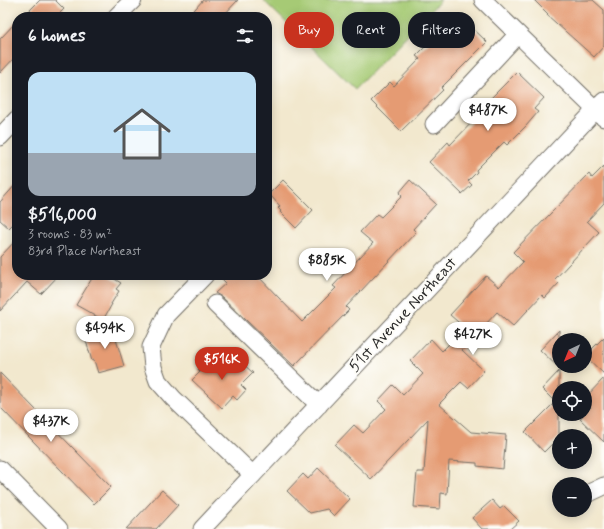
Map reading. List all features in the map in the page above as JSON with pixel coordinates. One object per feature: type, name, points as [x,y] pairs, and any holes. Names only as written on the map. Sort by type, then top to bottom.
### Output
[{"type":"street","points":[[121,12],[133,0]]},
{"type":"street","points":[[483,0],[601,110]]},
{"type":"street","points":[[434,124],[518,34]]},
{"type":"street","name":"51st Avenue Northeast","points":[[202,529],[601,110]]},
{"type":"street","points":[[0,137],[12,124]]},
{"type":"street","points":[[200,280],[166,315],[151,347],[153,368],[158,381],[173,398],[253,475]]},
{"type":"street","points":[[215,304],[319,405]]},
{"type":"street","points":[[0,469],[59,529]]},
{"type":"street","points":[[592,492],[604,486]]},
{"type":"green space","points":[[263,0],[441,0],[429,12],[408,12],[408,34],[400,42],[400,12],[342,12],[342,48],[395,48],[355,89],[313,48],[334,48],[334,12],[284,12],[284,20]]},
{"type":"building","points":[[40,0],[55,0],[64,9],[61,12],[28,12]]},
{"type":"building","points":[[203,0],[238,0],[227,12],[192,12]]},
{"type":"building","points":[[534,0],[593,0],[604,10],[604,46],[594,57],[547,15],[548,14]]},
{"type":"building","points":[[12,26],[12,60],[0,73],[0,39]]},
{"type":"building","points":[[475,30],[487,42],[441,88],[443,90],[401,131],[371,101],[390,82],[394,86],[420,59],[416,56],[424,48],[475,48]]},
{"type":"building","points":[[517,72],[544,98],[534,109],[538,112],[507,145],[504,142],[476,170],[477,172],[468,181],[472,185],[462,194],[429,162],[448,142],[450,145],[478,116],[475,114]]},
{"type":"building","points":[[604,166],[604,203],[587,221],[599,232],[555,279],[559,283],[545,298],[542,295],[513,326],[497,312],[462,350],[484,371],[468,388],[461,382],[439,404],[471,432],[506,435],[503,469],[477,466],[477,463],[449,461],[447,494],[441,493],[440,509],[414,507],[417,472],[424,472],[428,419],[371,479],[335,445],[354,425],[363,433],[386,409],[378,401],[393,385],[403,395],[423,374],[410,361],[431,339],[442,351],[465,328],[450,315],[486,276],[499,287],[523,262],[513,252],[589,174],[592,178]]},
{"type":"building","points":[[283,180],[313,210],[296,228],[280,212],[281,211],[278,208],[280,206],[272,197],[272,191]]},
{"type":"building","points":[[410,180],[436,204],[413,229],[416,232],[346,307],[349,310],[294,366],[222,297],[215,293],[226,283],[223,280],[262,280],[302,322],[336,288],[333,286],[373,243],[360,232],[377,214],[381,217],[402,196],[399,193]]},
{"type":"building","points":[[12,189],[12,225],[9,228],[0,220],[0,202]]},
{"type":"building","points":[[12,244],[12,280],[54,280],[41,294],[27,282],[0,311],[0,257]]},
{"type":"building","points":[[91,280],[116,280],[121,283],[116,289],[119,291],[103,320],[76,305]]},
{"type":"building","points":[[112,326],[124,366],[98,373],[94,360],[92,361],[86,341],[94,339],[92,331]]},
{"type":"building","points":[[552,337],[552,361],[540,350]]},
{"type":"building","points":[[604,337],[604,374],[592,363],[592,349]]},
{"type":"building","points":[[212,358],[227,372],[239,360],[253,373],[241,385],[246,390],[237,400],[233,396],[222,408],[192,380],[200,372],[198,370],[208,359],[210,361]]},
{"type":"building","points":[[0,373],[111,487],[94,504],[0,407]]},
{"type":"building","points":[[557,373],[559,373],[559,381],[552,381],[552,399],[542,389]]},
{"type":"building","points":[[604,378],[604,442],[582,421],[592,421],[592,391]]},
{"type":"building","points":[[552,405],[552,421],[559,421],[559,429],[552,429],[552,444],[544,452],[525,432]]},
{"type":"building","points":[[318,468],[350,499],[334,516],[327,509],[310,513],[287,491],[303,474],[308,479]]},
{"type":"building","points":[[162,490],[178,505],[156,529],[126,529]]},
{"type":"building","points":[[492,500],[500,509],[504,506],[519,521],[510,529],[482,529],[472,518]]}]
